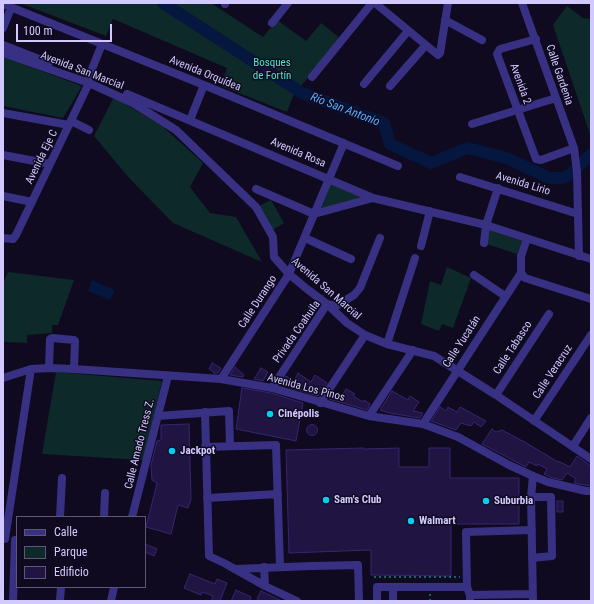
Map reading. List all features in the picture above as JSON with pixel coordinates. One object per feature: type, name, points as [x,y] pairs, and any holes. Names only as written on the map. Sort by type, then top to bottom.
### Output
[{"type":"street","points":[[272,23],[288,3]]},
{"type":"street","points":[[312,77],[372,3]]},
{"type":"street","points":[[375,3],[425,46],[438,55],[440,53],[448,3]]},
{"type":"street","name":"Calle Gardenia","points":[[522,3],[536,39],[574,151],[577,172],[578,214]]},
{"type":"street","points":[[3,28],[7,6]]},
{"type":"street","name":"Avenida Orquídea","points":[[7,6],[204,85],[398,166]]},
{"type":"street","points":[[445,20],[482,40]]},
{"type":"street","points":[[364,84],[408,31]]},
{"type":"street","name":"Avenida 2","points":[[536,39],[500,49],[497,54],[536,159],[538,160],[574,151]]},
{"type":"street","name":"Avenida Eje C","points":[[3,238],[13,239],[16,236],[70,123],[102,44]]},
{"type":"street","name":"Avenida Rosa","points":[[3,46],[88,81],[190,120],[372,198],[486,225],[591,259]]},
{"type":"street","points":[[390,86],[425,46]]},
{"type":"street","name":"Avenida San Marcial","points":[[3,53],[88,81],[133,103],[176,130],[256,207],[273,237],[274,257],[289,274],[306,289],[327,304],[347,323],[365,335],[387,344],[434,356],[496,395],[591,459]]},
{"type":"street","points":[[190,120],[204,85]]},
{"type":"street","points":[[472,124],[556,98]]},
{"type":"street","points":[[3,113],[70,123],[89,130]]},
{"type":"street","name":"Calle Durango","points":[[221,380],[289,274],[305,238],[328,178],[344,143]]},
{"type":"street","points":[[3,155],[50,164]]},
{"type":"street","name":"Avenida Lirio","points":[[460,177],[578,214]]},
{"type":"street","points":[[484,243],[486,225],[498,188]]},
{"type":"street","points":[[256,189],[314,214],[372,198]]},
{"type":"street","points":[[3,196],[32,202]]},
{"type":"street","points":[[421,246],[430,212]]},
{"type":"street","points":[[578,214],[579,256]]},
{"type":"street","points":[[305,238],[351,260]]},
{"type":"street","name":"Privada Coahuila","points":[[272,388],[327,304],[336,306],[354,295],[360,288],[380,238]]},
{"type":"street","points":[[527,239],[521,256],[521,273],[525,278],[591,299]]},
{"type":"street","points":[[387,344],[415,258]]},
{"type":"street","name":"Calle Yucatán","points":[[423,424],[521,273]]},
{"type":"street","points":[[474,275],[505,296]]},
{"type":"street","name":"Calle Tabasco","points":[[496,395],[549,314]]},
{"type":"street","points":[[320,402],[365,335]]},
{"type":"street","name":"Calle Veracruz","points":[[534,421],[591,335]]},
{"type":"street","points":[[49,368],[50,339],[52,338],[75,341],[74,369]]},
{"type":"street","points":[[370,416],[413,350]]},
{"type":"street","name":"Avenida Los Pinos","points":[[3,378],[31,369],[49,368],[221,380],[272,388],[370,416],[423,424],[458,437],[509,465],[548,482],[591,491]]},
{"type":"street","points":[[13,601],[16,540],[4,539],[31,369]]},
{"type":"street","name":"Calle Amado Tress Z.","points":[[132,516],[168,376]]},
{"type":"street","points":[[158,416],[229,410],[230,446]]},
{"type":"street","points":[[204,412],[209,556],[224,562],[265,586],[297,601]]},
{"type":"street","points":[[573,446],[591,418]]},
{"type":"street","points":[[205,447],[276,445],[280,567]]},
{"type":"street","points":[[376,600],[377,587],[393,587],[469,595],[532,597],[531,497],[533,476]]},
{"type":"street","points":[[60,516],[62,478]]},
{"type":"street","points":[[104,516],[105,493]]},
{"type":"street","points":[[207,498],[278,494]]},
{"type":"street","points":[[531,497],[551,497],[552,556],[532,558]]},
{"type":"street","points":[[469,595],[466,532],[532,530]]},
{"type":"street","points":[[234,569],[358,565],[359,601]]},
{"type":"street","points":[[264,567],[265,586]]},
{"type":"street","points":[[393,587],[393,601]]},
{"type":"street","points":[[60,600],[61,588]]},
{"type":"street","points":[[112,601],[114,588]]},
{"type":"path","points":[[374,577],[461,577]]},
{"type":"green space","name":"Bosques de Fortín","points":[[20,3],[211,3],[263,37],[277,20],[306,41],[321,23],[340,38],[293,96],[287,112],[221,86],[227,68],[113,19],[106,36]]},
{"type":"green space","points":[[567,6],[583,18],[591,19],[591,137],[553,25]]},
{"type":"green space","points":[[3,57],[82,86],[63,118],[3,106]]},
{"type":"green space","points":[[114,97],[162,126],[203,163],[190,187],[210,213],[236,217],[262,262],[173,223],[130,179],[94,136]]},
{"type":"green space","points":[[330,184],[362,197],[321,209]]},
{"type":"green space","points":[[271,200],[284,223],[273,230],[259,206]]},
{"type":"green space","points":[[489,230],[522,241],[517,254],[487,244]]},
{"type":"green space","points":[[447,267],[471,278],[453,328],[442,324],[439,331],[421,324],[430,281],[441,285]]},
{"type":"green space","points":[[8,272],[74,280],[58,325],[52,325],[52,333],[27,335],[27,343],[3,342],[3,283]]},
{"type":"green space","points":[[56,372],[162,381],[143,460],[42,454]]},
{"type":"water","points":[[92,280],[115,290],[110,300],[88,291]]},
{"type":"building","points":[[212,363],[221,368],[218,373],[213,373],[214,372],[209,369]]},
{"type":"building","points":[[235,367],[244,375],[243,377],[230,375]]},
{"type":"building","points":[[261,368],[268,372],[263,381],[254,379]]},
{"type":"building","points":[[298,373],[311,382],[315,375],[327,383],[318,396],[281,385],[286,376],[294,381]]},
{"type":"building","name":"Cinépolis","points":[[242,388],[271,393],[303,403],[296,441],[236,429]]},
{"type":"building","points":[[346,389],[355,394],[353,396],[370,404],[367,410],[329,399],[332,394],[340,399]]},
{"type":"building","points":[[392,391],[408,400],[410,396],[419,402],[413,411],[423,413],[420,418],[380,410]]},
{"type":"building","points":[[440,407],[446,411],[448,407],[457,412],[460,407],[486,421],[481,427],[474,422],[471,426],[461,423],[456,430],[431,421]]},
{"type":"building","points":[[189,424],[191,499],[188,508],[178,505],[171,534],[146,527],[157,483],[152,480],[151,465],[157,441],[161,440],[161,425]]},
{"type":"building","points":[[310,425],[314,425],[316,426],[316,434],[310,435],[307,432],[307,428]]},
{"type":"building","points":[[492,429],[496,432],[502,430],[558,462],[570,467],[577,456],[591,466],[591,486],[574,483],[576,479],[567,473],[562,480],[553,478],[544,474],[547,469],[538,464],[537,466],[529,462],[526,467],[482,444]]},
{"type":"building","points":[[399,448],[399,467],[429,467],[429,448],[450,448],[450,478],[519,478],[519,524],[451,524],[451,576],[371,575],[371,550],[289,553],[286,450]]},
{"type":"building","points":[[557,501],[563,501],[563,512],[557,512]]},
{"type":"building","points":[[146,544],[157,549],[154,556],[146,552]]},
{"type":"building","points":[[190,574],[215,584],[217,579],[227,583],[220,601],[211,601],[213,596],[202,592],[201,595],[184,588]]},
{"type":"building","points":[[236,590],[251,597],[250,601],[231,601]]},
{"type":"building","points":[[261,591],[282,601],[261,601],[257,599]]},
{"type":"waterway","name":"Río San Antonio","points":[[163,3],[302,93],[384,123],[390,144],[431,163],[468,148],[506,158],[550,178],[563,178],[572,173],[591,154]]},
{"type":"place","name":"Cinépolis","points":[[270,414]]},
{"type":"place","name":"Jackpot","points":[[172,451]]},
{"type":"place","name":"Sam's Club","points":[[326,500]]},
{"type":"place","name":"Suburbia","points":[[486,501]]},
{"type":"place","name":"Walmart","points":[[411,521]]}]
